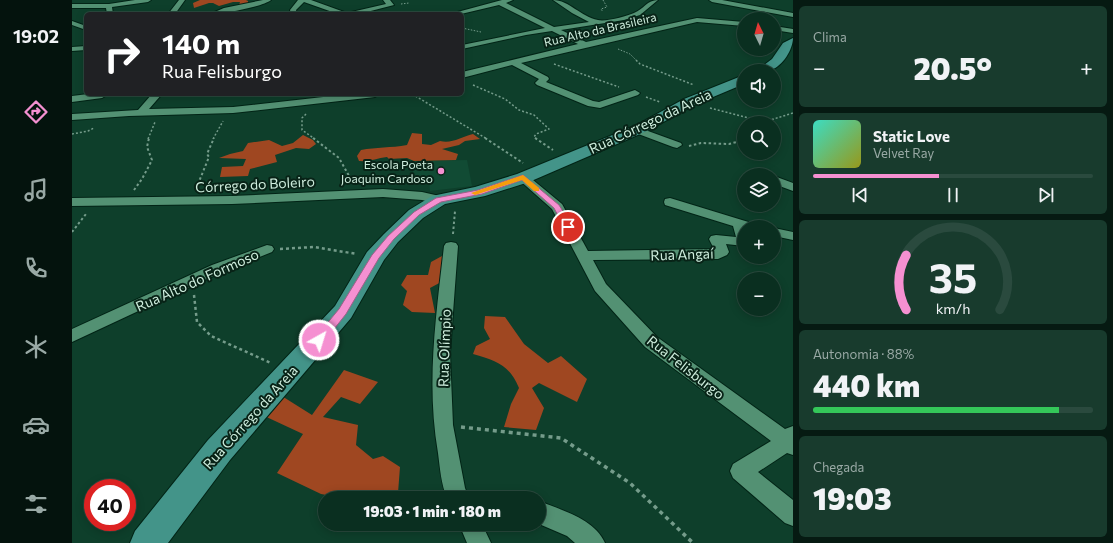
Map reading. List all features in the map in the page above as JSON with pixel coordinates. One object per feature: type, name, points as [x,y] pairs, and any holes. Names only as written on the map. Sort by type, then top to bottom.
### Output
[{"type":"street","points":[[72,6],[109,6],[148,0]]},
{"type":"street","points":[[173,12],[182,0]]},
{"type":"street","points":[[218,12],[228,8],[263,3],[268,0]]},
{"type":"street","points":[[294,12],[293,10],[302,0]]},
{"type":"street","points":[[306,0],[339,12]]},
{"type":"street","points":[[359,12],[391,5],[386,0]]},
{"type":"street","points":[[462,12],[511,0]]},
{"type":"street","points":[[556,0],[574,12],[598,23]]},
{"type":"street","points":[[464,47],[503,37],[598,23],[638,14],[655,0]]},
{"type":"street","points":[[712,0],[751,3],[793,15]]},
{"type":"street","points":[[501,3],[586,45]]},
{"type":"street","points":[[710,20],[737,14],[751,3]]},
{"type":"street","points":[[109,6],[110,12]]},
{"type":"street","name":"Rua Alto da Brasileira","points":[[464,74],[692,21],[710,20],[737,23]]},
{"type":"street","points":[[72,23],[84,27]]},
{"type":"street","points":[[781,29],[793,31]]},
{"type":"street","points":[[773,64],[776,62],[787,44],[793,41]]},
{"type":"street","points":[[72,49],[84,48]]},
{"type":"street","points":[[513,62],[545,79],[540,83],[591,104],[600,105],[635,93]]},
{"type":"street","name":"Rua Córrego da Areia","points":[[147,543],[219,450],[343,312],[375,257],[402,226],[416,214],[446,199],[479,192],[530,175],[567,160],[638,130],[683,105],[737,82]]},
{"type":"street","points":[[72,99],[91,96]]},
{"type":"street","points":[[87,116],[102,96]]},
{"type":"street","points":[[141,113],[155,96]]},
{"type":"street","points":[[255,108],[258,96]]},
{"type":"street","points":[[72,117],[233,110],[312,102],[340,96]]},
{"type":"street","points":[[638,130],[677,145]]},
{"type":"street","name":"Rua Felisburgo","points":[[530,175],[557,207],[600,287],[651,342],[791,441]]},
{"type":"street","points":[[781,183],[793,187]]},
{"type":"street","name":"Córrego do Boleiro","points":[[72,202],[189,202],[383,193],[446,199]]},
{"type":"street","name":"Rua Angaí","points":[[670,202],[737,223]]},
{"type":"street","points":[[781,233],[793,236]]},
{"type":"street","name":"Rua Angaí","points":[[584,256],[718,254],[722,252],[716,239],[737,242]]},
{"type":"street","name":"Rua Olímpio","points":[[452,246],[441,352],[443,425],[455,491]]},
{"type":"street","name":"Rua Alto do Formoso","points":[[72,336],[171,289],[234,261],[267,249]]},
{"type":"street","points":[[791,441],[741,471],[793,515]]},
{"type":"street","points":[[546,515],[575,528],[593,543]]},
{"type":"street","points":[[473,531],[479,543]]},
{"type":"path","points":[[604,41],[630,54],[640,64],[712,92]]},
{"type":"path","points":[[540,56],[557,65],[584,73],[635,93],[683,105],[764,122],[773,122],[788,113],[793,113]]},
{"type":"path","points":[[469,83],[505,99],[519,110],[534,115],[548,126],[549,129],[536,134],[534,137],[567,160]]},
{"type":"path","points":[[415,96],[472,129],[530,175]]},
{"type":"path","points":[[312,102],[310,110],[302,118],[302,130],[324,144],[343,164],[347,174]]},
{"type":"path","points":[[189,202],[202,176],[209,156],[207,154],[212,142],[222,123],[233,110]]},
{"type":"path","points":[[126,201],[142,179],[152,160],[148,151],[147,138],[154,127],[157,113]]},
{"type":"path","points":[[677,145],[688,146],[701,143],[729,144],[737,142]]},
{"type":"path","points":[[446,199],[456,209],[452,246]]},
{"type":"path","points":[[72,232],[96,201]]},
{"type":"path","name":"Rua Alto do Formoso","points":[[267,249],[314,247],[375,257]]},
{"type":"path","points":[[171,289],[194,293],[198,322],[211,336],[290,372]]},
{"type":"path","points":[[443,425],[561,438],[630,483],[692,543]]},
{"type":"shaded area","points":[[200,0],[246,0],[248,1],[248,4],[239,5],[240,2],[233,2],[219,6],[209,3],[194,8],[193,3]]},
{"type":"shaded area","points":[[412,133],[422,134],[422,144],[431,145],[440,141],[453,141],[473,134],[480,139],[465,141],[459,145],[442,149],[458,154],[456,160],[414,161],[407,158],[389,159],[387,157],[359,161],[357,156],[361,150],[407,145]]},
{"type":"shaded area","points":[[303,135],[313,140],[316,144],[309,149],[296,148],[275,155],[277,162],[250,169],[248,176],[220,177],[222,167],[243,166],[246,159],[219,158],[243,151],[248,143],[269,140],[282,146],[293,143]]},
{"type":"shaded area","name":"Escola Poeta Joaquim Cardoso","points":[[467,160],[472,186],[430,191],[429,182],[412,183],[414,161]]},
{"type":"shaded area","points":[[442,256],[445,280],[430,288],[435,313],[412,312],[403,305],[407,291],[401,285],[407,275],[428,275],[431,262]]},
{"type":"shaded area","points":[[485,316],[505,317],[524,344],[548,363],[561,356],[587,379],[577,402],[539,383],[532,388],[544,408],[536,430],[504,427],[511,404],[519,388],[511,374],[501,365],[473,354],[476,346],[490,339],[484,328]]},
{"type":"shaded area","points":[[344,370],[378,382],[360,404],[341,397],[323,417],[358,425],[356,445],[373,459],[383,456],[400,467],[398,491],[318,491],[318,493],[277,473],[303,434],[260,414],[277,393],[312,415]]},
{"type":"slow traffic","points":[[475,193],[523,178],[537,189]]},
{"type":"place","name":"Escola Poeta Joaquim Cardoso","points":[[441,171]]},
{"type":"route","points":[[319,340],[343,312],[375,257],[391,238],[416,214],[439,200],[479,192],[523,178],[557,207],[568,227]]}]
